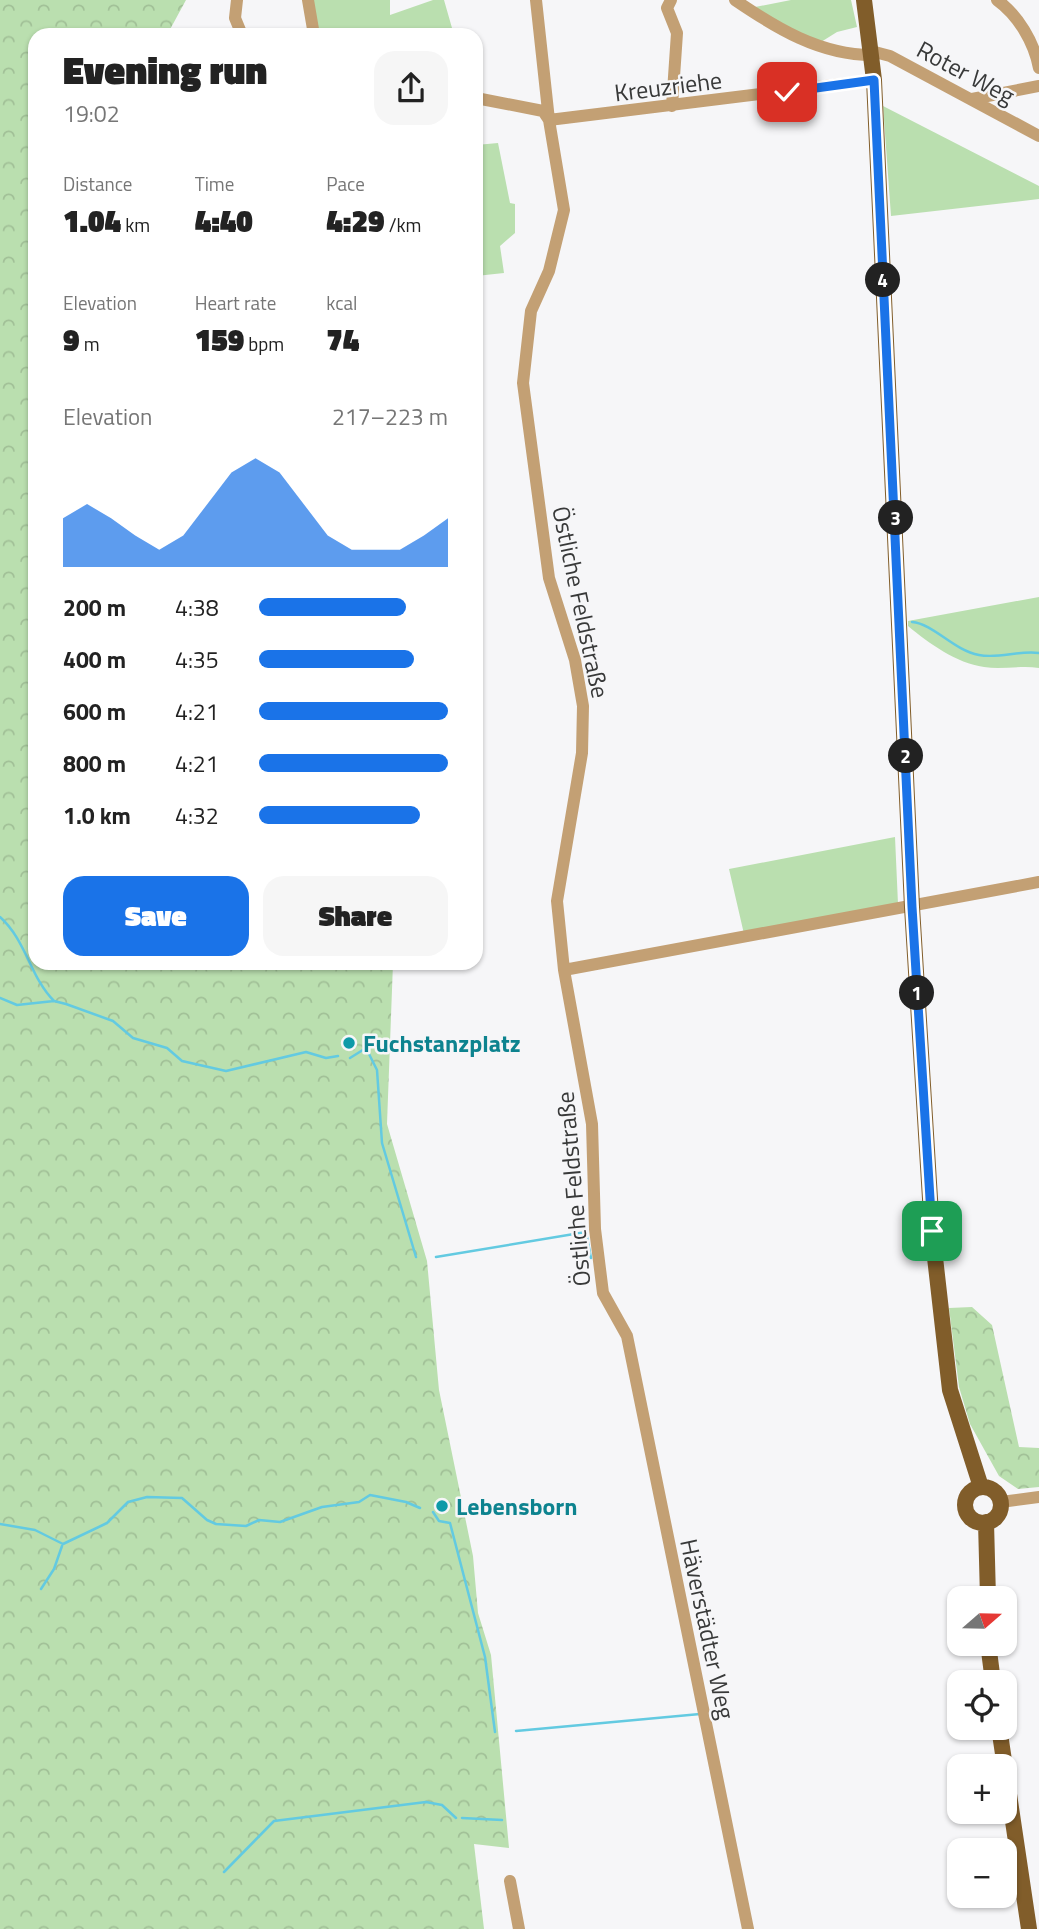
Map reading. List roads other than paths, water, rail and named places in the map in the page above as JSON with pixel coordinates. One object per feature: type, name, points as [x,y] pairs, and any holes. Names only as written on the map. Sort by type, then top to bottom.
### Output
[{"type":"main road","points":[[864,0],[874,80],[912,907],[931,1218],[950,1390],[981,1487]]},
{"type":"main road","points":[[981,1487],[992,1489],[1001,1502],[998,1514],[986,1522],[971,1519],[965,1508],[967,1496],[981,1487]]},
{"type":"main road","points":[[986,1522],[988,1586]]},
{"type":"main road","points":[[1001,1740],[1029,1929]]},
{"type":"street","points":[[237,0],[235,18],[239,28]]},
{"type":"street","points":[[308,0],[313,28]]},
{"type":"street","name":"Östliche Feldstraße","points":[[537,0],[549,120],[564,210],[549,271],[531,311],[523,383],[549,578],[575,660],[583,706],[582,753],[557,901],[564,970],[592,1124],[595,1224],[603,1293],[627,1336]]},
{"type":"street","points":[[671,0],[667,8],[677,33],[672,106]]},
{"type":"street","name":"Roter Weg","points":[[735,0],[775,27],[832,51],[890,56],[1039,136]]},
{"type":"street","points":[[997,0],[1007,7],[1026,34],[1039,68]]},
{"type":"street","name":"Kreuzriehe","points":[[549,120],[874,80]]},
{"type":"street","points":[[972,99],[1039,86]]},
{"type":"street","points":[[483,99],[543,111],[549,120]]},
{"type":"street","points":[[564,970],[1039,882]]},
{"type":"street","name":"Häverstädter Weg","points":[[627,1336],[748,1929]]},
{"type":"street","points":[[1001,1502],[1039,1497]]},
{"type":"street","points":[[510,1881],[519,1929]]},
{"type":"waterway","points":[[912,622],[928,627],[961,648],[979,655],[1039,653]]},
{"type":"waterway","points":[[0,917],[16,936],[28,959]]},
{"type":"waterway","points":[[33,970],[54,1001]]},
{"type":"waterway","points":[[0,998],[17,1005],[54,1001],[66,1004],[113,1021],[133,1038],[167,1048],[182,1061],[226,1071],[306,1052],[326,1058],[338,1056]]},
{"type":"waterway","points":[[350,1058],[366,1048],[377,1070],[382,1143],[416,1257]]},
{"type":"waterway","points":[[436,1257],[586,1232],[591,1258]]},
{"type":"waterway","points":[[0,1524],[35,1530],[63,1544],[107,1523],[128,1502],[147,1497],[182,1498],[207,1520],[216,1524],[246,1526],[259,1520],[280,1522],[322,1507],[359,1502],[370,1495],[406,1502],[420,1508]]},
{"type":"waterway","points":[[433,1512],[439,1521],[450,1523],[485,1657],[495,1732]]},
{"type":"waterway","points":[[41,1589],[54,1569],[62,1546]]},
{"type":"waterway","points":[[516,1731],[700,1714]]},
{"type":"waterway","points":[[224,1872],[274,1821],[426,1802],[442,1805],[456,1818]]},
{"type":"waterway","points":[[462,1818],[502,1820]]},
{"type":"place","name":"Fuchstanzplatz","points":[[349,1043]]},
{"type":"place","name":"Lebensborn","points":[[442,1506]]}]
